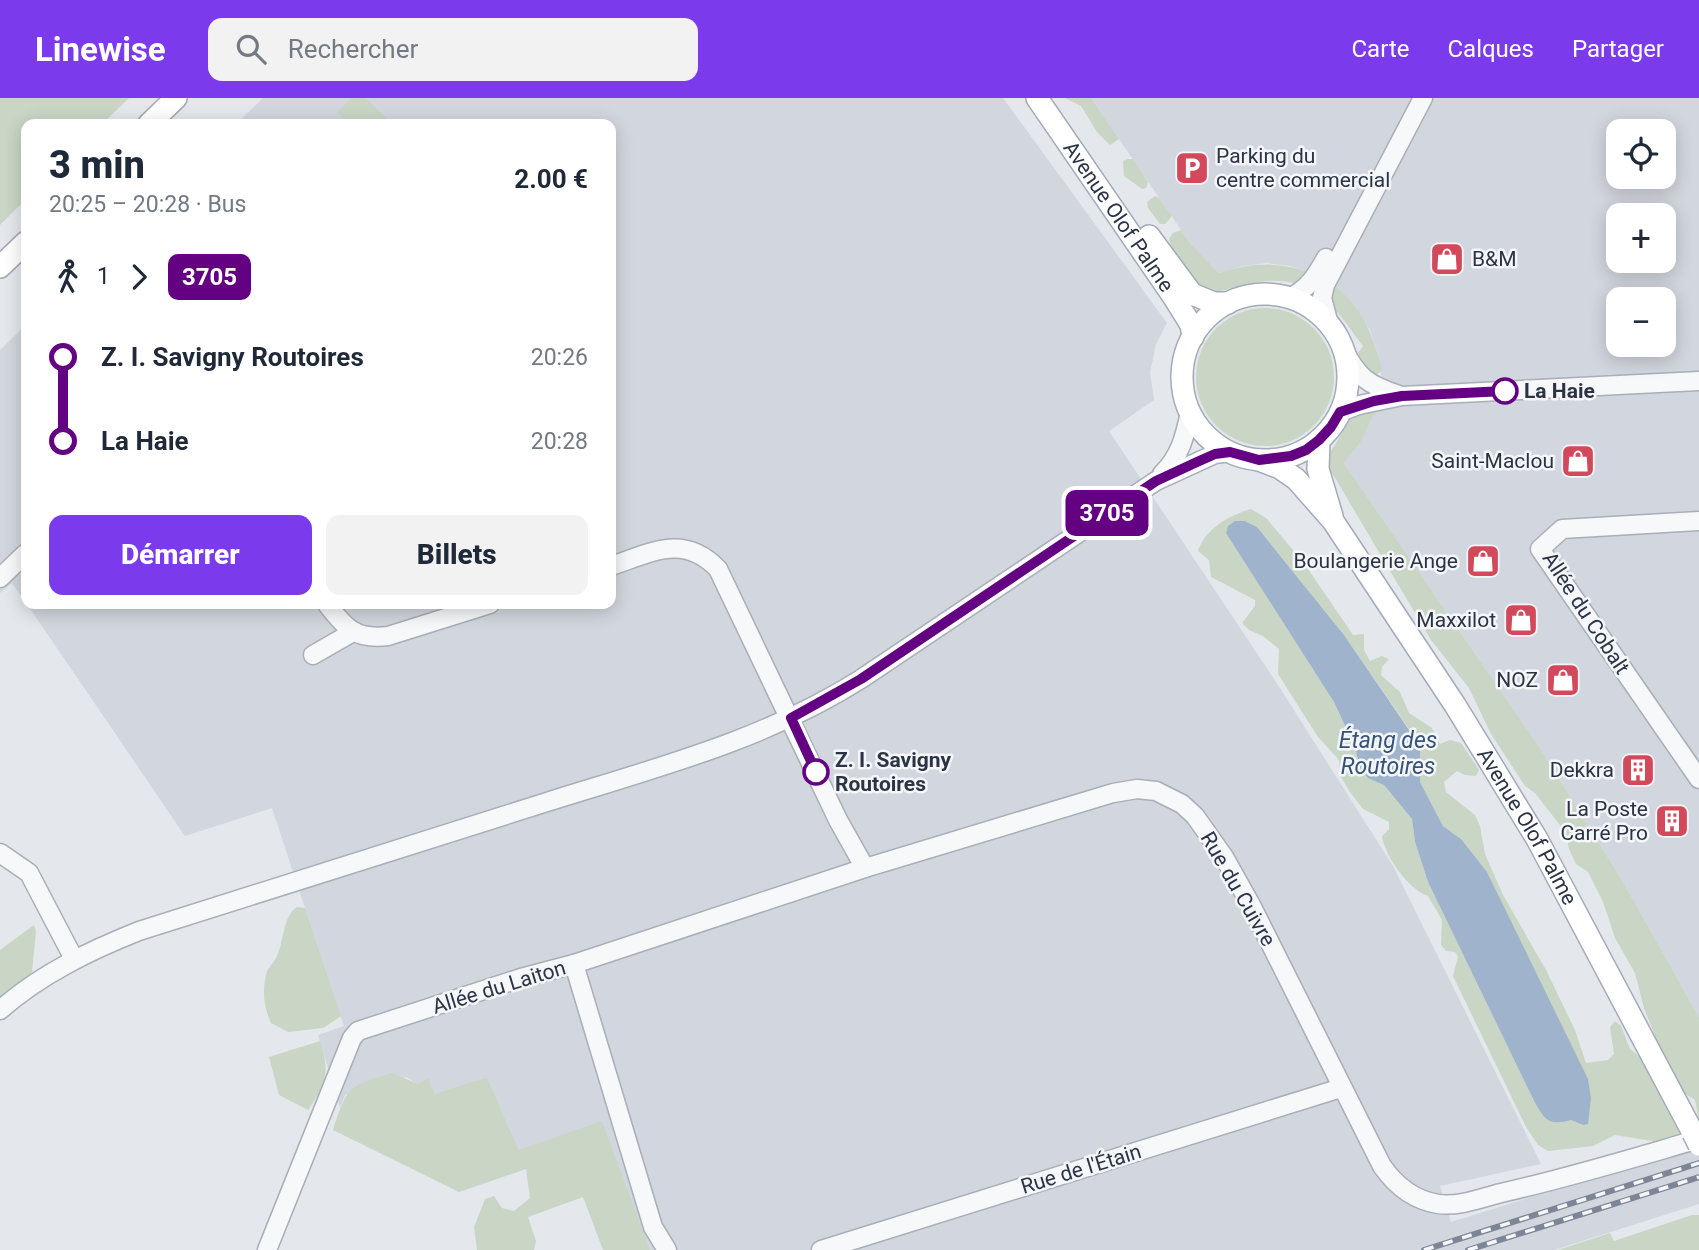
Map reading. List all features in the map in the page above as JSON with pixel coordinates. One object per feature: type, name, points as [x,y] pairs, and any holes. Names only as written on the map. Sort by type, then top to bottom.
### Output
[{"type":"main road","points":[[154,119],[176,98]]},
{"type":"main road","name":"Avenue Olof Palme","points":[[1037,98],[1173,296],[1191,325],[1193,337]]},
{"type":"main road","name":"Avenue Olof Palme","points":[[1055,98],[1144,230],[1187,288],[1201,299],[1228,303]]},
{"type":"main road","points":[[4,263],[21,247]]},
{"type":"main road","points":[[1264,294],[1289,298],[1304,304],[1329,324],[1343,348],[1348,380],[1340,412],[1331,427],[1306,450],[1291,456],[1259,460],[1230,452],[1207,436],[1190,412],[1184,393],[1186,355],[1193,337],[1208,317],[1228,303],[1264,294]]},
{"type":"main road","name":"Avenue Olof Palme","points":[[1319,440],[1318,469],[1333,521]]},
{"type":"main road","name":"Avenue Olof Palme","points":[[1259,460],[1280,468],[1296,479],[1333,521],[1455,705],[1530,828],[1697,1139]]},
{"type":"street","points":[[1289,298],[1314,279],[1412,98]]},
{"type":"street","points":[[1329,324],[1322,298],[1325,285],[1423,98]]},
{"type":"street","points":[[1343,348],[1351,365],[1369,383],[1402,396]]},
{"type":"street","points":[[1340,412],[1402,396],[1699,381]]},
{"type":"street","points":[[1156,481],[1175,459],[1181,447],[1190,412]]},
{"type":"street","points":[[0,1010],[34,984],[74,959],[139,931],[768,729],[861,679],[1156,481],[1215,454],[1230,452]]},
{"type":"street","name":"Allée du Cobalt","points":[[1699,522],[1562,528],[1540,549],[1699,779]]},
{"type":"street","points":[[616,564],[674,547],[689,549],[710,561],[722,576],[838,820],[865,868]]},
{"type":"street","points":[[0,578],[21,557]]},
{"type":"street","points":[[330,609],[341,624],[365,637],[388,636],[474,609]]},
{"type":"street","points":[[313,655],[352,632]]},
{"type":"street","name":"Rue du Cuivre","points":[[865,868],[1113,793],[1146,789],[1169,796],[1195,816],[1224,857],[1252,907],[1341,1088],[1392,1180],[1413,1196],[1438,1204],[1460,1203],[1547,1183],[1697,1139]]},
{"type":"street","points":[[0,853],[29,873],[74,959]]},
{"type":"street","name":"Allée du Laiton","points":[[267,1250],[352,1038],[358,1031],[521,978],[574,964],[865,868]]},
{"type":"street","points":[[574,964],[653,1227],[667,1250]]},
{"type":"street","name":"Rue de l'Étain","points":[[821,1250],[1341,1088]]},
{"type":"shaded area","points":[[263,98],[1003,98],[1167,323],[1156,344],[1150,373],[1154,400],[1109,431],[1276,682],[1393,866],[1541,1164],[1440,1186],[1451,1222],[1699,1145],[1699,1204],[1554,1250],[650,1250],[638,1220],[519,1150],[487,1077],[434,1094],[406,1077],[345,1095],[340,1108],[318,1035],[344,1026],[272,808],[185,836],[30,609],[616,609],[616,119],[241,119]]},
{"type":"shaded area","points":[[1091,98],[1699,98],[1699,1017],[1622,880],[1540,748],[1344,463],[1361,442],[1382,381],[1370,330],[1355,306],[1335,287],[1311,273],[1290,266],[1267,263],[1219,273],[1190,243]]},
{"type":"shaded area","points":[[21,330],[21,596],[12,583],[0,593],[0,350]]},
{"type":"green space","points":[[0,98],[129,98],[107,119],[21,119],[21,204],[0,225]]},
{"type":"green space","points":[[351,98],[366,98],[387,119],[344,119],[337,112]]},
{"type":"green space","points":[[1065,98],[1091,98],[1119,139],[1110,145],[1097,132],[1081,106]]},
{"type":"green space","points":[[1133,159],[1148,182],[1146,188],[1142,189],[1124,176],[1123,161]]},
{"type":"green space","points":[[1155,196],[1172,216],[1165,224],[1160,224],[1148,208],[1147,202]]},
{"type":"green space","points":[[1181,230],[1219,273],[1264,265],[1285,266],[1308,272],[1298,284],[1261,281],[1205,294],[1183,269],[1169,239],[1173,233]]},
{"type":"green space","points":[[1329,283],[1350,300],[1370,333],[1382,371],[1373,377],[1359,363],[1358,353],[1363,346],[1329,304]]},
{"type":"green space","points":[[1265,308],[1291,313],[1314,328],[1329,351],[1334,377],[1329,403],[1314,426],[1291,441],[1265,446],[1239,441],[1216,426],[1201,403],[1196,377],[1201,351],[1216,328],[1239,313]]},
{"type":"green space","points":[[1357,408],[1376,408],[1361,442],[1344,463],[1540,748],[1622,880],[1699,1017],[1699,1122],[1695,1100],[1684,1093],[1671,1076],[1644,1008],[1635,973],[1615,938],[1603,902],[1588,872],[1576,864],[1566,833],[1535,793],[1525,786],[1491,734],[1469,688],[1431,640],[1325,461]]},
{"type":"green space","points":[[1251,509],[1266,518],[1304,563],[1353,635],[1364,634],[1364,650],[1370,661],[1382,656],[1389,659],[1382,667],[1381,675],[1400,692],[1409,713],[1432,728],[1440,744],[1450,740],[1461,743],[1479,770],[1476,776],[1457,771],[1444,782],[1446,792],[1475,815],[1480,826],[1485,854],[1503,895],[1546,970],[1575,1030],[1586,1063],[1608,1060],[1614,1054],[1610,1027],[1615,1021],[1621,1026],[1630,1049],[1640,1057],[1688,1138],[1671,1144],[1615,1135],[1593,1146],[1548,1151],[1538,1145],[1526,1127],[1453,976],[1458,957],[1455,952],[1446,951],[1441,945],[1442,920],[1428,896],[1413,887],[1387,853],[1382,836],[1389,829],[1389,822],[1363,809],[1350,792],[1341,777],[1339,760],[1318,737],[1278,674],[1279,649],[1242,623],[1255,606],[1255,600],[1211,577],[1209,560],[1198,551],[1212,529]],"holes":[[[1245,521],[1257,527],[1344,635],[1420,745],[1420,782],[1443,826],[1461,839],[1587,1079],[1583,1125],[1534,1101],[1428,882],[1415,842],[1412,819],[1384,785],[1359,766],[1356,750],[1334,702]]]},
{"type":"green space","points":[[297,907],[305,908],[341,1016],[323,1028],[288,1032],[271,1023],[265,1006],[264,988],[267,972],[277,956],[286,923]]},
{"type":"green space","points":[[34,925],[36,931],[32,972],[0,1000],[0,950]]},
{"type":"green space","points":[[320,1041],[325,1077],[308,1110],[279,1095],[269,1057]]},
{"type":"green space","points":[[392,1073],[418,1084],[428,1078],[434,1094],[487,1077],[519,1150],[602,1121],[650,1250],[603,1250],[583,1197],[528,1217],[536,1241],[534,1250],[477,1250],[474,1227],[485,1199],[494,1196],[502,1208],[514,1211],[530,1198],[526,1169],[459,1192],[333,1130],[351,1090],[366,1081]]},
{"type":"green space","points":[[1699,1215],[1699,1250],[1558,1250],[1610,1233],[1614,1241]]},
{"type":"water","name":"Étang des Routoires","points":[[1235,521],[1245,521],[1257,527],[1344,635],[1420,746],[1420,782],[1443,826],[1461,839],[1487,872],[1588,1079],[1591,1098],[1588,1124],[1583,1125],[1571,1120],[1552,1122],[1544,1117],[1538,1108],[1428,882],[1415,842],[1412,819],[1384,785],[1368,778],[1359,766],[1356,750],[1334,702],[1226,533],[1228,526]]},
{"type":"railway","points":[[1424,1250],[1699,1163]]},
{"type":"railway","points":[[1468,1250],[1699,1177]]},
{"type":"bus line","name":"3705","points":[[816,772],[791,718],[861,679],[1156,481],[1215,454],[1230,452],[1259,460],[1291,456],[1306,450],[1319,440],[1340,412],[1374,401],[1402,396],[1505,391]]},
{"type":"place","name":"Parking du centre commercial","points":[[1192,168]]},
{"type":"place","name":"B&M","points":[[1447,259]]},
{"type":"place","name":"La Haie","points":[[1505,391]]},
{"type":"place","name":"Saint-Maclou","points":[[1578,461]]},
{"type":"place","name":"Boulangerie Ange","points":[[1483,561]]},
{"type":"place","name":"Maxxilot","points":[[1521,620]]},
{"type":"place","name":"NOZ","points":[[1563,680]]},
{"type":"place","name":"Dekkra","points":[[1638,770]]},
{"type":"place","name":"Z. I. Savigny Routoires","points":[[816,772]]},
{"type":"place","name":"La Poste Carré Pro","points":[[1672,821]]}]
